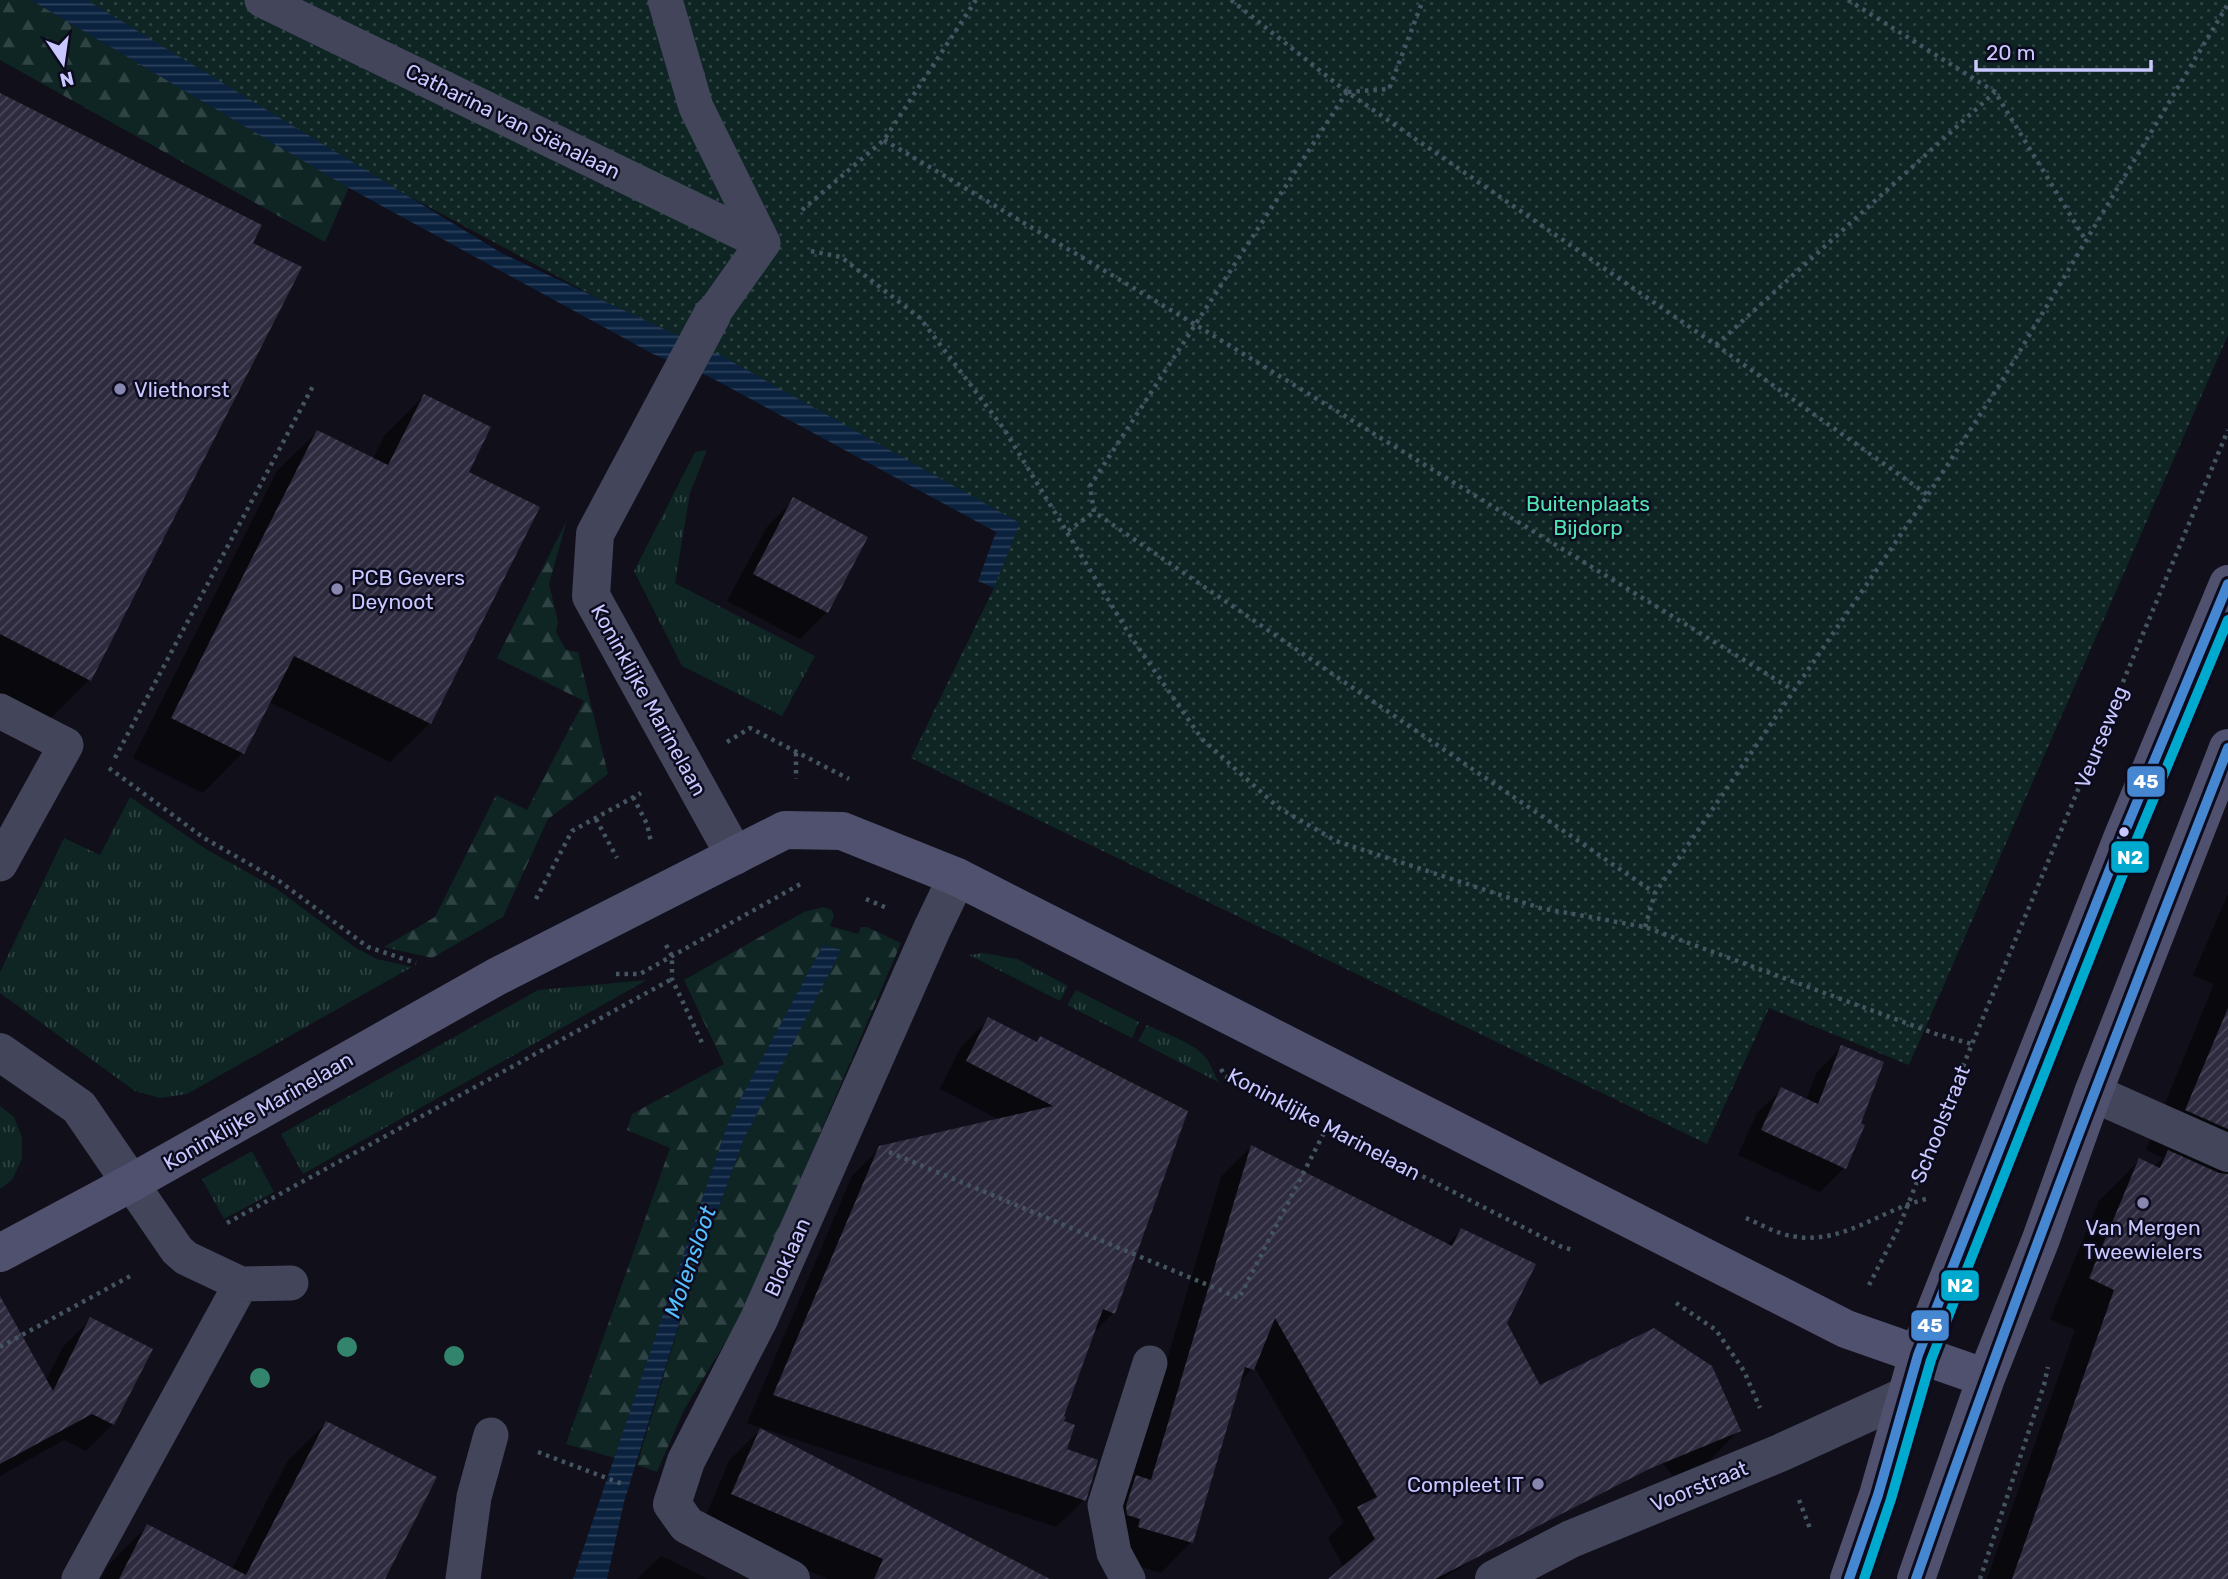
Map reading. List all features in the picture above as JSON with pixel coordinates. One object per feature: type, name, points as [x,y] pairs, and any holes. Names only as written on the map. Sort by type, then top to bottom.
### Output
[{"type":"street","name":"Koninklijke Marinelaan","points":[[712,315],[595,534],[590,596],[735,856]]},
{"type":"street","points":[[1849,1579],[1878,1495],[1918,1355],[2123,836],[2228,584]]},
{"type":"street","points":[[1916,1579],[1986,1378],[2042,1238],[2093,1093],[2228,748]]},
{"type":"street","name":"Koninklijke Marinelaan","points":[[0,1253],[131,1183],[445,1005],[785,830],[842,831],[957,877],[1846,1329],[1986,1378]]},
{"type":"street","name":"Bloklaan","points":[[791,1579],[687,1525],[672,1504],[686,1461],[759,1319],[957,877]]},
{"type":"street","points":[[0,1052],[79,1107],[131,1183]]},
{"type":"street","points":[[2093,1093],[2228,1153]]},
{"type":"street","name":"Voorstraat","points":[[1494,1579],[1572,1539],[1780,1453],[1905,1396]]},
{"type":"lane","name":"Catharina van Siënalaan","points":[[262,0],[764,243]]},
{"type":"lane","points":[[665,0],[696,107],[764,243],[712,315]]},
{"type":"lane","points":[[0,711],[66,745],[0,864]]},
{"type":"lane","points":[[131,1183],[177,1250],[186,1258],[241,1284],[291,1283]]},
{"type":"lane","points":[[79,1579],[241,1284]]},
{"type":"lane","points":[[1128,1579],[1114,1553],[1105,1505],[1150,1363]]},
{"type":"lane","points":[[463,1579],[474,1497],[491,1434]]},
{"type":"path","points":[[764,243],[884,140],[976,0]]},
{"type":"path","points":[[1231,0],[1347,92],[1716,345],[1928,495]]},
{"type":"path","points":[[1347,92],[1389,89],[1423,0]]},
{"type":"path","points":[[1848,0],[1995,92],[2085,239]]},
{"type":"path","points":[[1646,927],[1655,893],[1928,495],[2000,384],[2228,4]]},
{"type":"path","points":[[1347,92],[1090,486],[1094,512],[1655,893]]},
{"type":"path","points":[[1716,345],[1995,92]]},
{"type":"path","points":[[884,140],[1196,324],[1793,690]]},
{"type":"path","points":[[764,243],[841,257],[920,318],[1004,429],[1131,637],[1202,739],[1279,808],[1336,841],[1527,904],[1646,927],[1936,1034],[1972,1044]]},
{"type":"path","points":[[110,768],[313,387]]},
{"type":"path","name":"Veurseweg","points":[[1972,1044],[2228,430]]},
{"type":"path","points":[[1068,531],[1094,512]]},
{"type":"path","points":[[134,786],[204,838],[279,881],[368,947],[426,966],[445,1005]]},
{"type":"path","points":[[614,974],[640,974],[808,880]]},
{"type":"path","points":[[862,897],[932,929]]},
{"type":"path","points":[[0,1347],[671,979]]},
{"type":"path","name":"Schoolstraat","points":[[1907,1203],[1972,1044]]},
{"type":"path","name":"Koninklijke Marinelaan","points":[[1219,1066],[1225,1076],[1326,1129],[1574,1251]]},
{"type":"path","points":[[842,1133],[1239,1298],[1326,1129]]},
{"type":"path","points":[[1670,1299],[1716,1330],[1744,1371],[1812,1533]]},
{"type":"path","points":[[586,1471],[632,1488]]},
{"type":"path","points":[[1980,1579],[1997,1533]]},
{"type":"green space","points":[[0,0],[31,0],[349,187],[325,242],[0,60]]},
{"type":"green space","name":"Buitenplaats Bijdorp","points":[[64,0],[2228,0],[2228,335],[1909,1065],[1769,1008],[1707,1144],[911,758],[994,588],[1006,530],[699,353],[366,173]]},
{"type":"green space","points":[[707,450],[690,493],[675,583],[815,656],[782,716],[682,666],[634,571],[695,452]]},
{"type":"green space","points":[[567,520],[549,584],[558,622],[556,632],[566,650],[578,652],[608,774],[548,819],[503,917],[432,958],[384,947],[435,917],[496,795],[527,810],[584,701],[497,658]]},
{"type":"green space","points":[[130,797],[206,849],[277,889],[356,948],[377,959],[412,967],[187,1094],[160,1098],[135,1091],[0,993],[0,972],[64,838],[100,855]]},
{"type":"green space","points":[[823,907],[832,910],[834,916],[830,926],[858,934],[861,927],[867,927],[901,943],[761,1272],[729,1336],[684,1410],[657,1472],[637,1465],[693,1278],[743,1141],[840,950],[729,1120],[615,1458],[566,1444],[670,1148],[627,1130],[632,1114],[724,1064],[684,980],[804,912]]},
{"type":"green space","points":[[983,953],[1017,959],[1068,986],[1060,1001],[969,955]]},
{"type":"green space","points":[[647,980],[303,1174],[281,1134],[538,990]]},
{"type":"green space","points":[[1076,990],[1139,1022],[1132,1038],[1067,1005]]},
{"type":"green space","points":[[1147,1025],[1201,1052],[1220,1083],[1138,1041]]},
{"type":"green space","points":[[0,1106],[14,1117],[22,1137],[22,1159],[12,1180],[0,1189]]},
{"type":"green space","points":[[252,1151],[274,1192],[224,1219],[202,1179]]},
{"type":"water","points":[[31,0],[87,0],[503,254],[722,356],[1020,523],[994,588],[978,581],[996,532],[710,377],[653,354],[349,188]]},
{"type":"water","name":"Molensloot","points":[[823,945],[841,950],[743,1141],[693,1278],[624,1502],[607,1579],[573,1579],[729,1120]]},
{"type":"building","name":"Vliethorst","points":[[0,93],[262,225],[253,243],[302,267],[91,681],[0,634]]},
{"type":"building","points":[[424,394],[491,427],[469,472],[540,507],[431,724],[294,656],[244,754],[171,718],[317,430],[388,465]]},
{"type":"building","points":[[793,497],[868,537],[828,613],[753,574]]},
{"type":"building","points":[[2228,1008],[2228,1129],[2185,1110]]},
{"type":"building","points":[[988,1017],[1037,1042],[1040,1036],[1188,1111],[1115,1314],[1103,1309],[1064,1416],[1064,1421],[1075,1425],[1067,1449],[1098,1460],[1086,1501],[773,1395],[879,1146],[1053,1106],[966,1061]]},
{"type":"building","points":[[1841,1045],[1884,1062],[1861,1123],[1865,1125],[1846,1169],[1761,1130],[1781,1087],[1818,1104]]},
{"type":"building","points":[[1251,1145],[1452,1246],[1461,1228],[1536,1264],[1507,1323],[1540,1385],[1654,1328],[1712,1366],[1741,1431],[1649,1469],[1435,1579],[1328,1579],[1375,1539],[1357,1507],[1377,1497],[1275,1318],[1254,1370],[1245,1367],[1193,1543],[1138,1527],[1140,1519],[1127,1515],[1126,1506],[1136,1475],[1151,1480]]},
{"type":"building","points":[[2168,1150],[2219,1173],[2228,1174],[2228,1579],[2012,1579],[2114,1290],[2089,1278],[2139,1158],[2160,1168]]},
{"type":"building","points":[[0,1296],[53,1391],[90,1317],[153,1349],[114,1425],[92,1414],[0,1464]]},
{"type":"building","points":[[326,1421],[437,1477],[385,1579],[119,1579],[147,1524],[246,1575]]},
{"type":"building","points":[[760,1428],[1050,1579],[874,1579],[883,1559],[731,1494]]},
{"type":"transit line","name":"45","points":[[1849,1579],[1878,1495],[1918,1355],[2123,836],[2228,584]]},
{"type":"transit line","name":"N2","points":[[1864,1579],[1891,1499],[1931,1360],[2136,841],[2228,620]]},
{"type":"transit line","name":"45","points":[[1916,1579],[2029,1266],[2228,748]]},
{"type":"place","name":"Vliethorst","points":[[120,389]]},
{"type":"place","name":"PCB Gevers Deynoot","points":[[337,589]]},
{"type":"place","name":"Van Mergen Tweewielers","points":[[2143,1203]]},
{"type":"place","name":"Compleet IT","points":[[1538,1484]]}]
